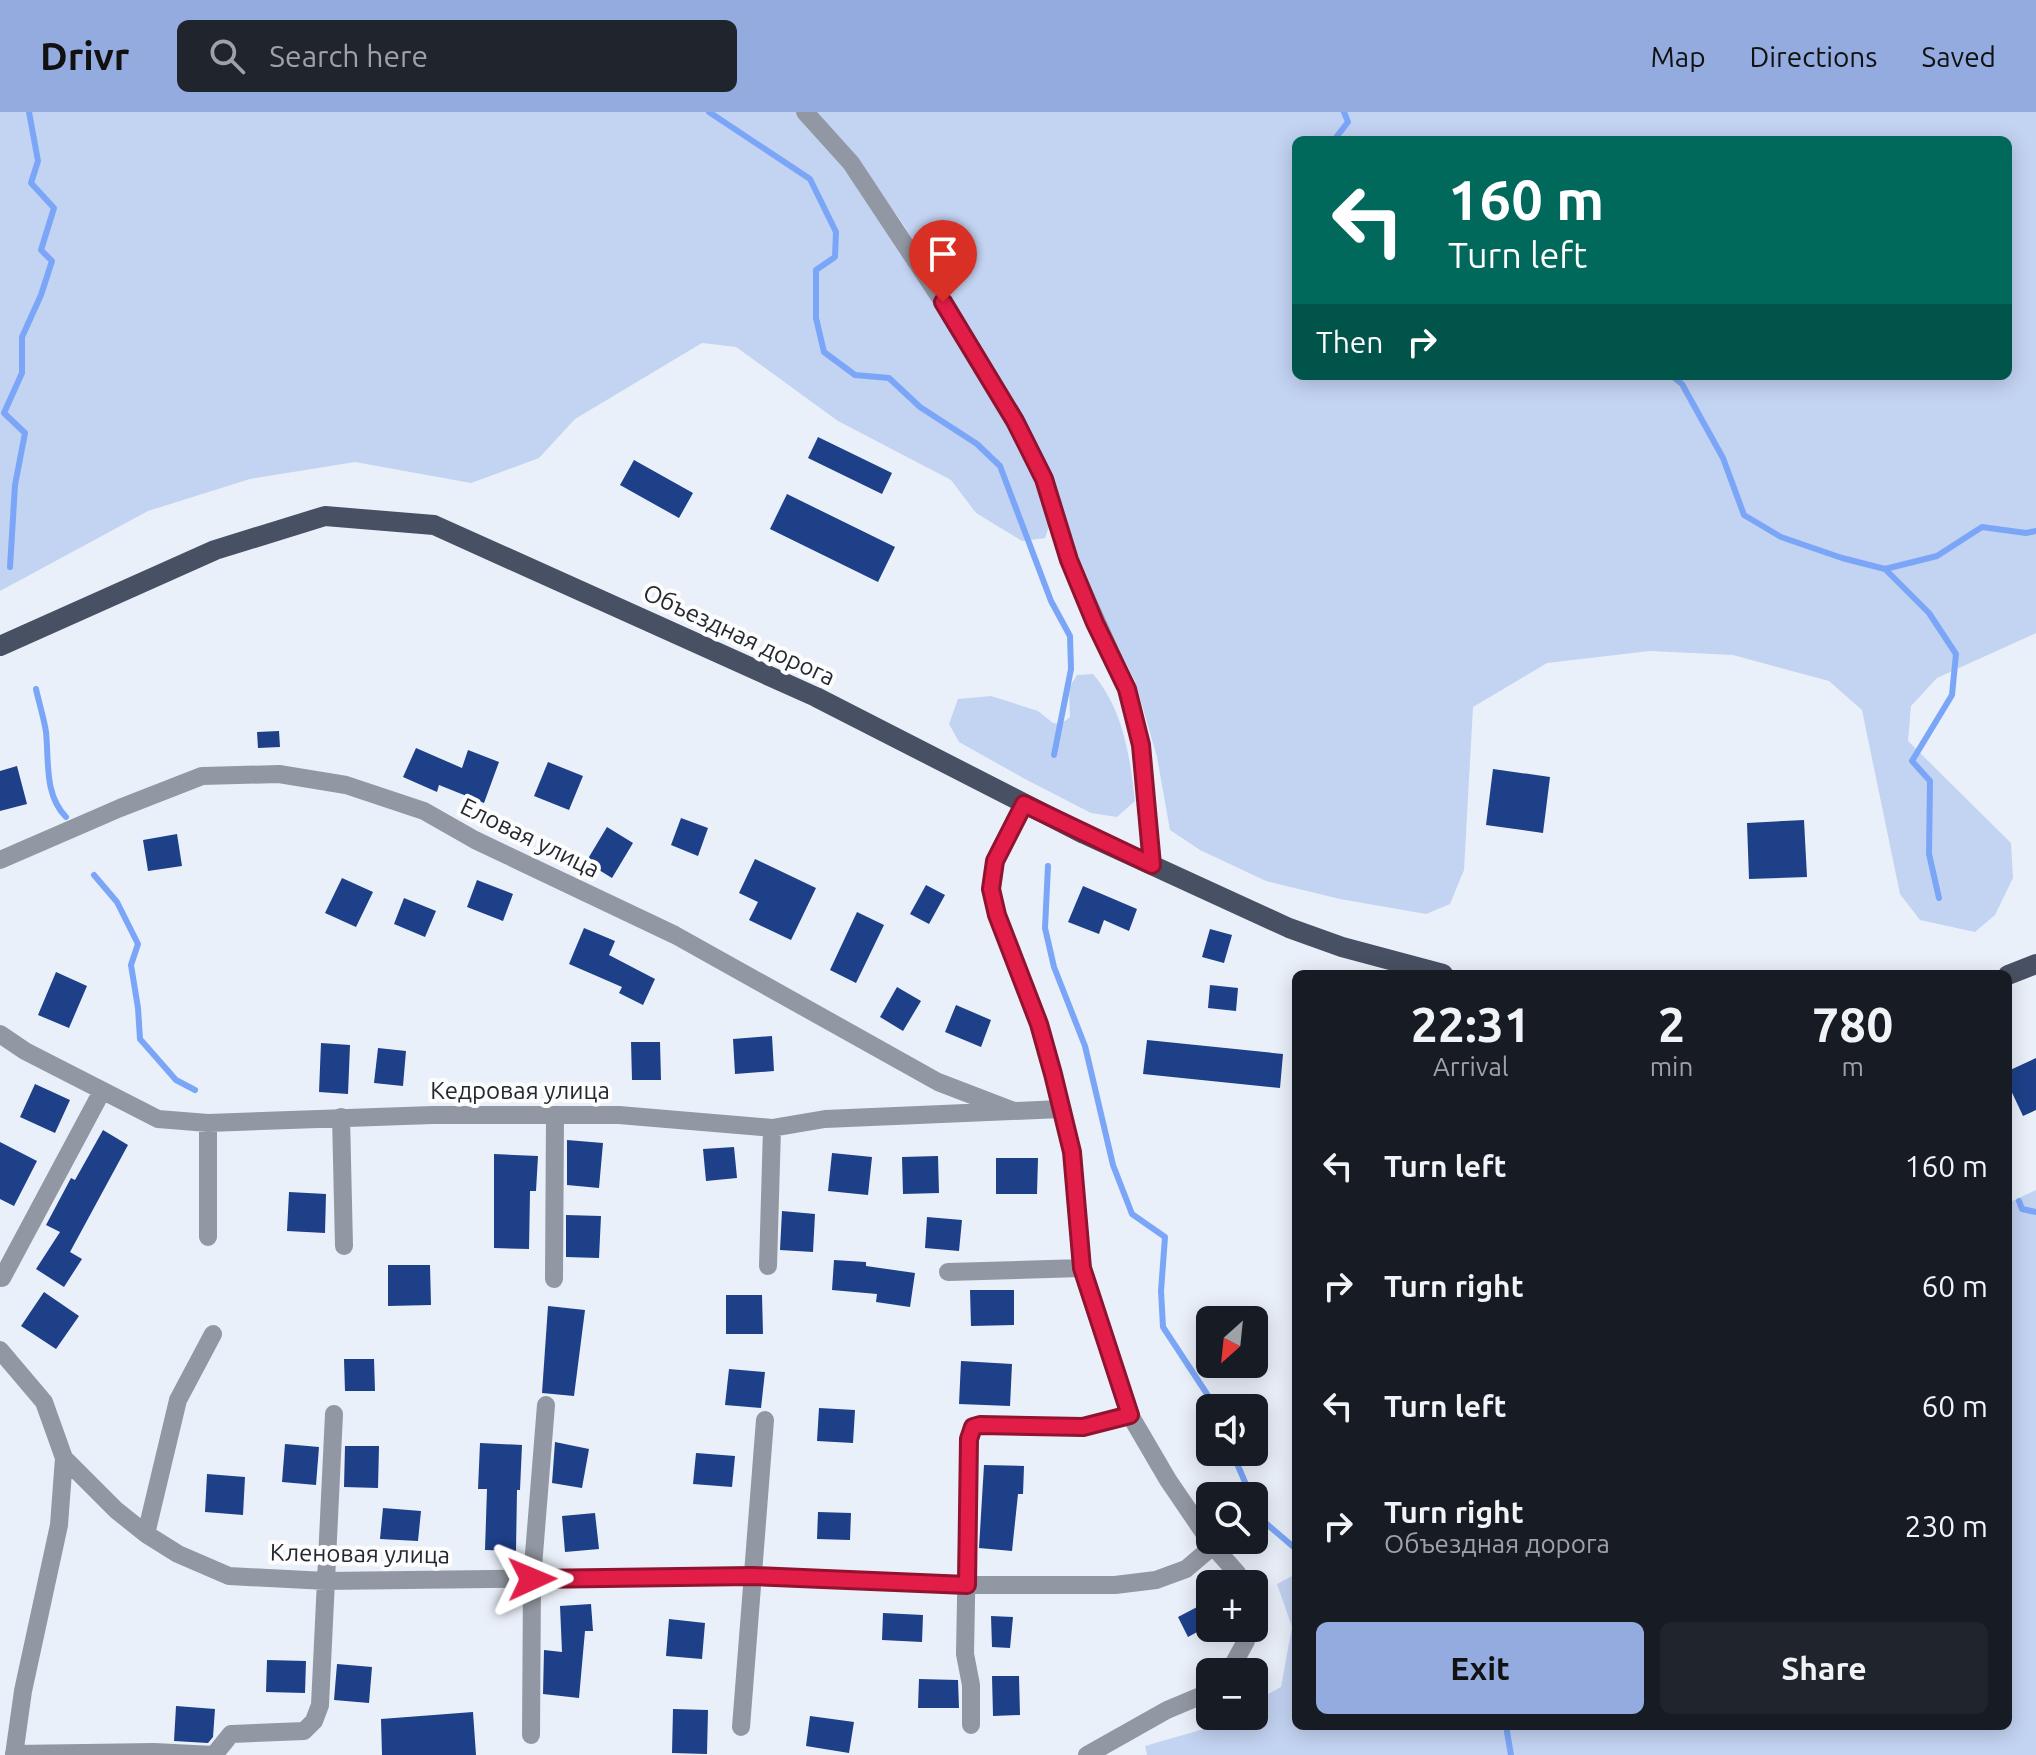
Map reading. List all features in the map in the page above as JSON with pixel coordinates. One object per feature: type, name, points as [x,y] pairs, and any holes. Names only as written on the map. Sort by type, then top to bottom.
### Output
[{"type":"main road","name":"Объездная дорога","points":[[0,646],[215,550],[325,516],[434,525],[816,697],[1024,804],[1289,928],[1342,947],[1428,970]]},
{"type":"main road","points":[[2012,973],[2036,964]]},
{"type":"street","points":[[805,112],[851,163],[943,302],[1015,421],[1044,479],[1069,560],[1127,689],[1141,745],[1152,865]]},
{"type":"street","name":"Еловая улица","points":[[0,860],[202,776],[279,774],[346,785],[424,811],[475,840],[675,935],[938,1082],[1011,1110]]},
{"type":"street","points":[[1024,804],[995,861],[991,889],[997,915],[1039,1024],[1072,1152],[1082,1268],[1130,1415],[1196,1521]]},
{"type":"street","name":"Кедровая улица","points":[[0,1034],[101,1093],[158,1119],[208,1123],[341,1117],[619,1115],[772,1128],[825,1119],[1061,1109]]},
{"type":"street","points":[[2,1278],[101,1093]]},
{"type":"street","points":[[554,1279],[555,1116]]},
{"type":"street","points":[[341,1117],[344,1246]]},
{"type":"street","points":[[208,1123],[208,1237]]},
{"type":"street","points":[[768,1266],[772,1128]]},
{"type":"street","points":[[948,1272],[1082,1268]]},
{"type":"street","points":[[146,1534],[178,1400],[213,1334]]},
{"type":"street","points":[[0,1350],[44,1402],[64,1458],[59,1525],[23,1691],[14,1754],[154,1752],[214,1755],[231,1734],[304,1731],[314,1721],[320,1705],[334,1414]]},
{"type":"street","points":[[531,1735],[532,1579],[546,1405]]},
{"type":"street","points":[[971,1725],[971,1685],[965,1654],[969,1439],[973,1427],[1083,1427],[1130,1415]]},
{"type":"street","points":[[741,1727],[765,1420]]},
{"type":"street","name":"Кленовая улица","points":[[64,1458],[116,1510],[146,1534],[178,1554],[229,1576],[326,1581],[753,1576],[967,1585],[1115,1585],[1156,1580],[1186,1569],[1204,1554]]},
{"type":"street","points":[[1220,1554],[1234,1570]]},
{"type":"street","points":[[1087,1755],[1124,1746],[1167,1710],[1196,1698]]},
{"type":"shaded area","points":[[0,112],[796,112],[840,159],[926,288],[1002,412],[1030,469],[1049,526],[1045,538],[1022,541],[976,513],[951,480],[838,421],[736,347],[702,343],[575,419],[539,458],[471,483],[355,462],[250,479],[148,511],[0,591]]},
{"type":"shaded area","points":[[817,112],[2036,112],[2036,633],[1937,678],[1911,706],[1908,741],[2011,843],[2013,878],[1995,915],[1975,932],[1920,920],[1900,894],[1862,710],[1829,681],[1733,655],[1650,651],[1547,663],[1473,707],[1464,870],[1450,904],[1426,914],[1340,899],[1266,881],[1200,850],[1170,830],[1157,757],[1135,681],[1091,595],[1051,475],[905,227],[868,174]]},
{"type":"shaded area","points":[[1093,674],[1112,702],[1131,767],[1135,801],[1117,817],[1091,813],[1025,779],[959,742],[949,724],[958,699],[991,696],[1038,711],[1053,723],[1061,724],[1070,717],[1069,688],[1077,675]]},
{"type":"shaded area","points":[[2036,1190],[2036,1755],[1147,1755],[1145,1746],[1200,1730],[1268,1730],[1268,1694],[1281,1687],[1292,1627],[1292,1730],[2012,1730],[2012,1201]]},
{"type":"shaded area","points":[[1292,1576],[1292,1627],[1277,1584]]},
{"type":"building","points":[[818,437],[892,473],[882,494],[808,458]]},
{"type":"building","points":[[634,460],[693,493],[679,518],[620,485]]},
{"type":"building","points":[[787,494],[895,547],[878,582],[770,529]]},
{"type":"building","points":[[279,731],[280,747],[258,748],[257,732]]},
{"type":"building","points":[[416,748],[462,768],[468,750],[499,762],[484,803],[439,785],[437,792],[403,777]]},
{"type":"building","points":[[548,762],[583,776],[569,810],[534,796]]},
{"type":"building","points":[[17,766],[27,804],[0,811],[0,771]]},
{"type":"building","points":[[1493,769],[1550,777],[1543,833],[1486,825]]},
{"type":"building","points":[[681,818],[708,828],[698,856],[671,845]]},
{"type":"building","points":[[1804,820],[1807,877],[1749,879],[1747,823]]},
{"type":"building","points":[[607,827],[633,843],[612,878],[586,862]]},
{"type":"building","points":[[177,834],[182,866],[148,871],[143,840]]},
{"type":"building","points":[[755,859],[816,888],[791,940],[749,920],[758,902],[739,893]]},
{"type":"building","points":[[342,878],[373,892],[356,927],[325,913]]},
{"type":"building","points":[[477,880],[513,894],[503,921],[467,907]]},
{"type":"building","points":[[926,885],[945,895],[929,924],[910,914]]},
{"type":"building","points":[[1083,886],[1137,909],[1129,931],[1104,920],[1099,934],[1068,922]]},
{"type":"building","points":[[404,898],[436,911],[425,937],[394,924]]},
{"type":"building","points":[[857,912],[884,925],[856,983],[830,970]]},
{"type":"building","points":[[584,928],[615,941],[609,955],[655,979],[643,1005],[619,993],[622,987],[569,964]]},
{"type":"building","points":[[1210,929],[1232,935],[1224,963],[1202,957]]},
{"type":"building","points":[[56,972],[87,986],[69,1028],[38,1015]]},
{"type":"building","points":[[1210,985],[1238,988],[1236,1011],[1208,1008]]},
{"type":"building","points":[[897,987],[921,1001],[903,1031],[880,1017]]},
{"type":"building","points":[[956,1005],[991,1020],[981,1047],[945,1032]]},
{"type":"building","points":[[772,1036],[774,1071],[735,1074],[733,1039]]},
{"type":"building","points":[[1147,1040],[1283,1054],[1280,1088],[1143,1074]]},
{"type":"building","points":[[631,1042],[660,1042],[661,1080],[632,1080]]},
{"type":"building","points":[[321,1043],[350,1045],[348,1094],[319,1092]]},
{"type":"building","points":[[378,1048],[406,1051],[403,1086],[374,1083]]},
{"type":"building","points":[[2036,1058],[2036,1110],[2023,1116],[2012,1093],[2012,1069]]},
{"type":"building","points":[[35,1084],[70,1100],[55,1133],[20,1117]]},
{"type":"building","points":[[103,1130],[128,1145],[70,1252],[82,1259],[64,1287],[36,1269],[60,1232],[46,1225],[71,1178],[75,1180]]},
{"type":"building","points":[[567,1140],[603,1143],[599,1188],[567,1185]]},
{"type":"building","points":[[0,1142],[37,1161],[14,1206],[0,1199]]},
{"type":"building","points":[[734,1147],[737,1178],[706,1181],[703,1149]]},
{"type":"building","points":[[832,1153],[872,1157],[868,1195],[828,1191]]},
{"type":"building","points":[[494,1154],[538,1156],[536,1191],[530,1191],[529,1249],[494,1248]]},
{"type":"building","points":[[938,1156],[939,1193],[903,1194],[902,1157]]},
{"type":"building","points":[[996,1158],[1038,1158],[1037,1194],[996,1194]]},
{"type":"building","points":[[289,1192],[326,1194],[325,1233],[287,1231]]},
{"type":"building","points":[[782,1211],[815,1214],[813,1252],[780,1250]]},
{"type":"building","points":[[566,1215],[601,1216],[599,1258],[566,1257]]},
{"type":"building","points":[[927,1217],[962,1220],[959,1251],[925,1248]]},
{"type":"building","points":[[834,1260],[866,1262],[866,1266],[915,1273],[910,1307],[876,1302],[877,1294],[832,1290]]},
{"type":"building","points":[[388,1265],[430,1265],[431,1305],[388,1306]]},
{"type":"building","points":[[970,1290],[1014,1290],[1014,1325],[971,1326]]},
{"type":"building","points":[[44,1292],[79,1316],[56,1349],[21,1326]]},
{"type":"building","points":[[726,1295],[762,1295],[763,1334],[726,1334]]},
{"type":"building","points":[[548,1306],[585,1310],[574,1396],[542,1393]]},
{"type":"building","points":[[344,1359],[374,1359],[375,1391],[345,1391]]},
{"type":"building","points":[[961,1361],[1012,1364],[1010,1406],[959,1404]]},
{"type":"building","points":[[729,1369],[765,1372],[761,1408],[725,1405]]},
{"type":"building","points":[[819,1408],[855,1410],[853,1443],[817,1441]]},
{"type":"building","points":[[555,1442],[589,1449],[582,1488],[552,1483]]},
{"type":"building","points":[[480,1443],[522,1445],[520,1490],[517,1490],[516,1551],[485,1550],[487,1489],[478,1489]]},
{"type":"building","points":[[285,1444],[319,1447],[316,1485],[282,1482]]},
{"type":"building","points":[[345,1446],[379,1446],[378,1488],[344,1487]]},
{"type":"building","points":[[696,1453],[735,1456],[732,1487],[693,1484]]},
{"type":"building","points":[[984,1465],[1024,1466],[1023,1494],[1018,1494],[1012,1551],[979,1548]]},
{"type":"building","points":[[207,1474],[245,1477],[243,1515],[205,1512]]},
{"type":"building","points":[[383,1508],[421,1511],[418,1541],[380,1539]]},
{"type":"building","points":[[818,1512],[851,1513],[850,1540],[817,1539]]},
{"type":"building","points":[[595,1513],[599,1549],[565,1552],[562,1516]]},
{"type":"building","points":[[591,1604],[593,1631],[585,1631],[579,1698],[543,1694],[544,1650],[562,1652],[560,1606]]},
{"type":"building","points":[[1196,1608],[1196,1633],[1188,1637],[1178,1617]]},
{"type":"building","points":[[883,1613],[923,1615],[922,1642],[882,1640]]},
{"type":"building","points":[[991,1616],[1013,1617],[1010,1648],[992,1647]]},
{"type":"building","points":[[669,1619],[705,1623],[702,1659],[666,1656]]},
{"type":"building","points":[[267,1660],[306,1661],[305,1693],[266,1692]]},
{"type":"building","points":[[337,1664],[372,1667],[369,1703],[334,1700]]},
{"type":"building","points":[[992,1676],[1019,1676],[1020,1715],[993,1716]]},
{"type":"building","points":[[919,1679],[958,1680],[959,1708],[918,1708]]},
{"type":"building","points":[[176,1706],[215,1709],[213,1737],[208,1743],[174,1741]]},
{"type":"building","points":[[673,1709],[708,1710],[707,1754],[672,1753]]},
{"type":"building","points":[[473,1712],[476,1755],[382,1755],[381,1719]]},
{"type":"building","points":[[810,1716],[854,1722],[849,1753],[806,1746]]},
{"type":"waterway","points":[[10,567],[15,485],[25,433],[4,413],[22,373],[22,337],[52,261],[41,250],[54,208],[31,183],[38,161],[29,112]]},
{"type":"waterway","points":[[709,112],[810,179],[836,232],[835,257],[816,270],[816,318],[824,352],[855,375],[889,378],[920,407],[977,444],[1000,466],[1051,601],[1070,636],[1071,669],[1054,755]]},
{"type":"waterway","points":[[1337,136],[1348,122],[1344,112]]},
{"type":"waterway","points":[[1677,380],[1723,458],[1744,515],[1781,537],[1885,569],[1937,556],[1982,527],[2026,533],[2036,531]]},
{"type":"waterway","points":[[1885,569],[1929,613],[1956,654],[1952,695],[1912,761],[1930,781],[1929,854],[1939,898]]},
{"type":"waterway","points":[[36,689],[46,732],[51,788],[66,817]]},
{"type":"waterway","points":[[1048,866],[1045,928],[1054,967],[1085,1046],[1113,1165],[1132,1214],[1165,1237],[1161,1291],[1163,1327],[1207,1394]]},
{"type":"waterway","points":[[94,875],[117,902],[138,944],[131,965],[140,1039],[176,1080],[195,1090]]},
{"type":"waterway","points":[[2019,1201],[2022,1209],[2036,1212]]},
{"type":"waterway","points":[[1238,1466],[1245,1482]]},
{"type":"waterway","points":[[1268,1525],[1292,1546]]},
{"type":"waterway","points":[[1507,1730],[1511,1755]]},
{"type":"route","points":[[532,1579],[753,1576],[967,1585],[969,1439],[973,1427],[1083,1427],[1130,1415],[1082,1268],[1072,1152],[1053,1074],[1030,997],[997,915],[991,889],[995,861],[1024,804],[1152,865],[1141,745],[1127,689],[1069,560],[1044,479],[1015,421],[943,302]]}]
